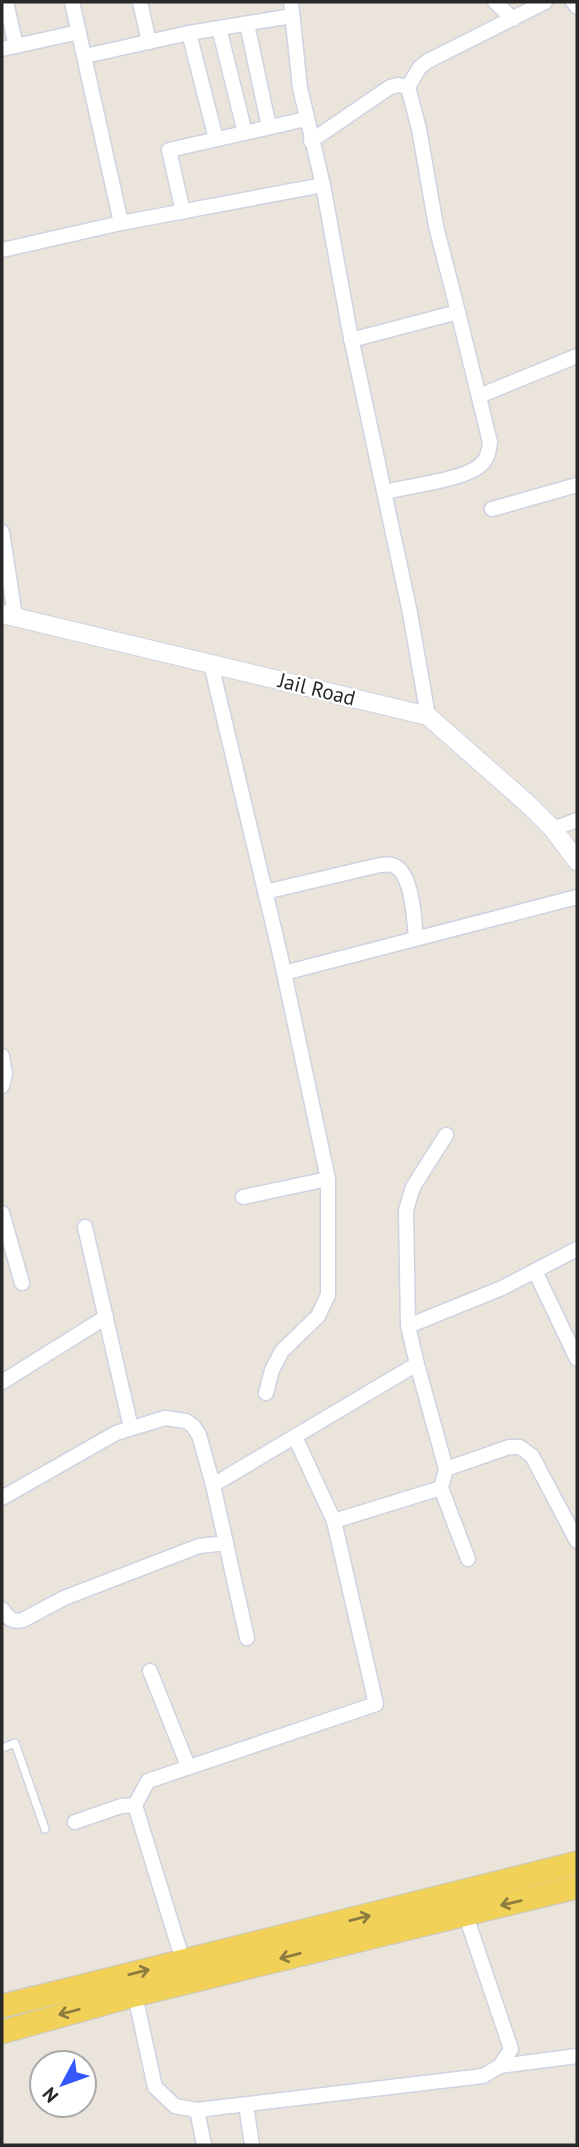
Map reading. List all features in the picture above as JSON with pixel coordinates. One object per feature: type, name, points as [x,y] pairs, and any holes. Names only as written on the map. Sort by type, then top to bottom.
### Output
[{"type":"main road","points":[[2,2006],[577,1863]]},
{"type":"main road","points":[[2,2032],[135,1995],[577,1887]]},
{"type":"street","points":[[6,2],[9,47],[79,32]]},
{"type":"street","points":[[72,2],[121,223]]},
{"type":"street","points":[[141,2],[149,42]]},
{"type":"street","points":[[495,2],[513,19]]},
{"type":"street","points":[[385,492],[467,473],[480,466],[488,456],[490,442],[436,226],[419,129],[408,87],[420,67],[428,61],[545,2]]},
{"type":"street","points":[[573,2],[577,7]]},
{"type":"street","points":[[85,57],[189,33],[247,24],[291,9],[306,119],[323,185],[351,340],[385,492],[428,716]]},
{"type":"street","points":[[247,24],[270,127]]},
{"type":"street","points":[[219,28],[245,133]]},
{"type":"street","points":[[189,33],[216,139]]},
{"type":"street","points":[[311,141],[390,87],[408,87]]},
{"type":"street","points":[[183,212],[169,150],[306,119]]},
{"type":"street","points":[[2,250],[121,223],[323,185]]},
{"type":"street","points":[[351,340],[458,312]]},
{"type":"street","points":[[479,396],[577,356]]},
{"type":"street","points":[[492,509],[577,485]]},
{"type":"street","points":[[2,532],[8,615]]},
{"type":"street","name":"Jail Road","points":[[8,615],[428,716],[553,829],[577,861]]},
{"type":"street","points":[[211,664],[284,973],[328,1179],[328,1295],[318,1316],[282,1351],[272,1370],[265,1393]]},
{"type":"street","points":[[553,829],[577,820]]},
{"type":"street","points":[[265,892],[380,864],[392,865],[399,869],[408,884],[416,939]]},
{"type":"street","points":[[284,973],[577,897]]},
{"type":"street","points":[[2,1056],[5,1074],[2,1086]]},
{"type":"street","points":[[446,1135],[413,1188],[406,1210],[408,1326],[446,1469],[441,1488],[468,1559]]},
{"type":"street","points":[[243,1197],[328,1179]]},
{"type":"street","points":[[3,1219],[22,1283]]},
{"type":"street","points":[[85,1227],[131,1428]]},
{"type":"street","points":[[408,1326],[502,1288],[577,1249]]},
{"type":"street","points":[[536,1271],[577,1359]]},
{"type":"street","points":[[2,1382],[106,1317]]},
{"type":"street","points":[[213,1485],[417,1364]]},
{"type":"street","points":[[2,1498],[116,1433],[164,1418],[186,1421],[199,1435],[213,1485],[247,1638]]},
{"type":"street","points":[[183,1961],[135,1805],[148,1781],[376,1704],[334,1521],[295,1437]]},
{"type":"street","points":[[446,1469],[509,1447],[520,1447],[532,1456],[577,1541]]},
{"type":"street","points":[[334,1521],[441,1488]]},
{"type":"street","points":[[2,1609],[8,1619],[16,1622],[23,1620],[76,1593],[199,1546],[226,1543]]},
{"type":"street","points":[[150,1671],[188,1766]]},
{"type":"street","points":[[75,1822],[121,1805],[135,1805]]},
{"type":"street","points":[[465,1913],[511,2049],[500,2066]]},
{"type":"street","points":[[135,1995],[155,2087],[175,2106],[197,2110],[464,2079],[483,2076],[500,2066],[577,2056]]},
{"type":"street","points":[[246,2105],[252,2145]]},
{"type":"street","points":[[197,2110],[204,2145]]},
{"type":"lane","points":[[2,1748],[15,1743],[45,1829]]}]
